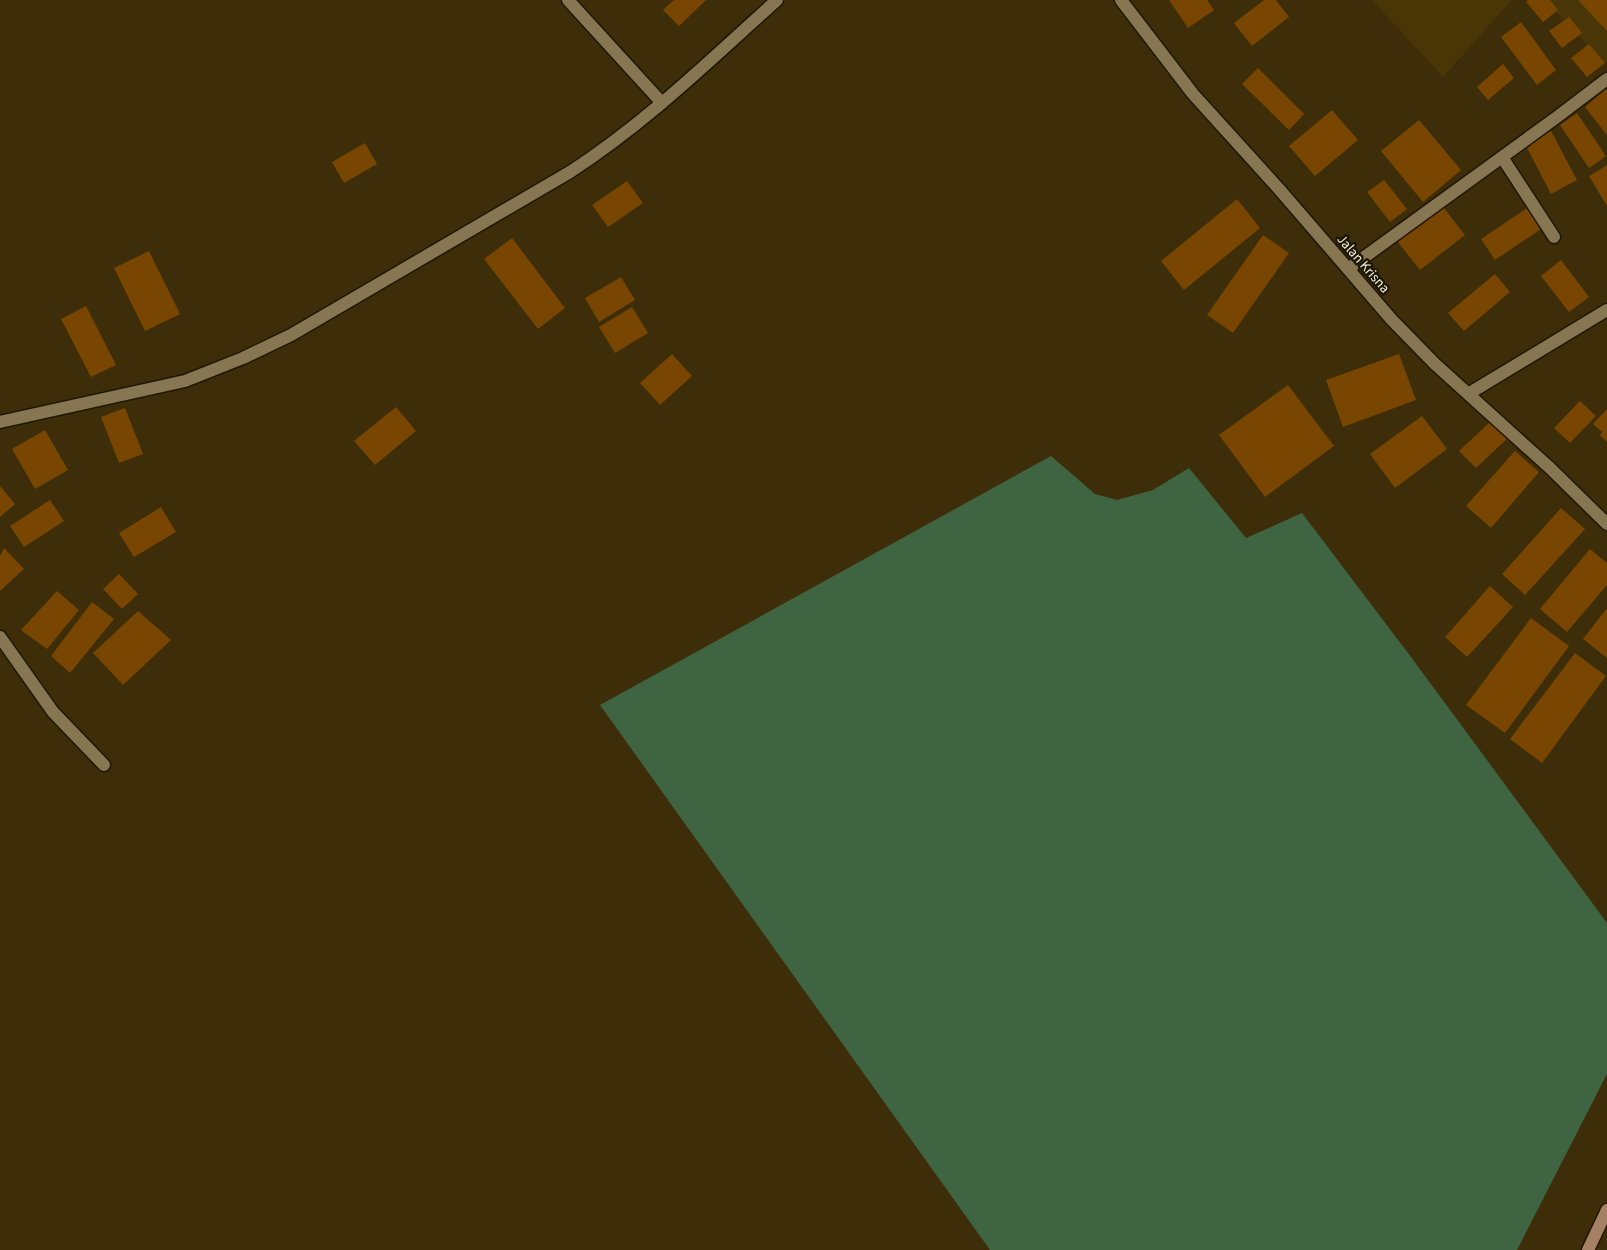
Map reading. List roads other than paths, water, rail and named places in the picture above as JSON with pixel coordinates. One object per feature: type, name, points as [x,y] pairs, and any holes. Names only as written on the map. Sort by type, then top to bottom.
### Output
[{"type":"main road","points":[[1588,1250],[1607,1210]]},
{"type":"street","points":[[568,0],[662,103]]},
{"type":"street","points":[[0,422],[185,381],[291,335],[602,152],[662,103],[777,0]]},
{"type":"street","name":"Jalan Krisna","points":[[1122,0],[1193,94],[1392,320],[1435,364],[1550,468],[1607,524]]},
{"type":"street","points":[[1348,270],[1607,79]]},
{"type":"street","points":[[1502,157],[1554,237]]},
{"type":"street","points":[[1468,394],[1607,310]]},
{"type":"street","points":[[0,637],[53,712],[104,765]]}]
